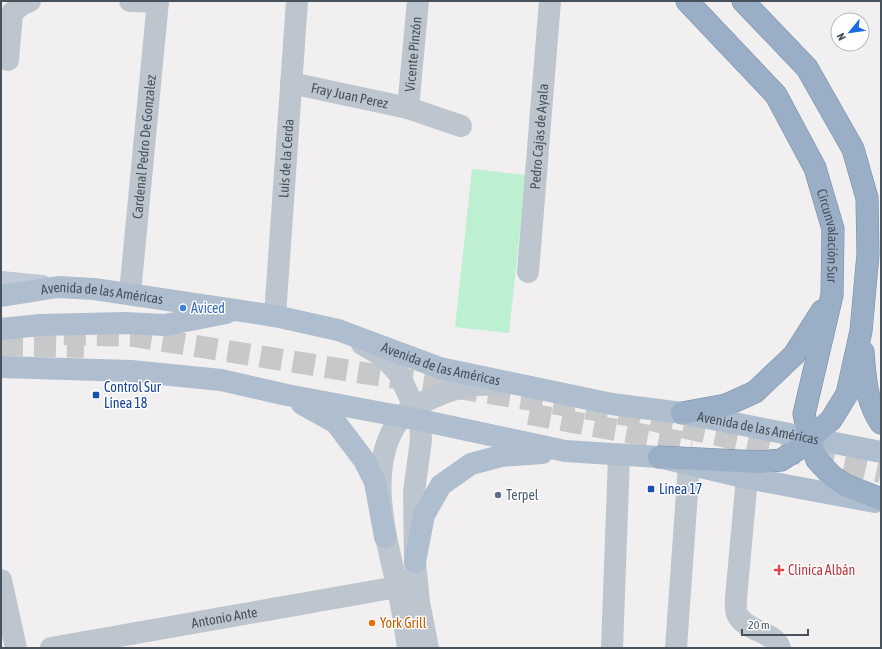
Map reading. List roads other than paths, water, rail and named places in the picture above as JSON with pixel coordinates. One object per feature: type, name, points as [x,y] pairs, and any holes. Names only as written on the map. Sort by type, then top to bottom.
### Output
[{"type":"highway","name":"Circunvalación Sur","points":[[687,1],[776,95],[815,168],[833,229],[832,294],[804,411],[809,438],[817,460],[832,476],[845,485],[881,498]]},
{"type":"highway","points":[[659,457],[760,462],[781,460],[797,450],[831,420],[847,394],[861,331],[868,254],[868,198],[853,149],[807,68],[744,1]]},
{"type":"highway","points":[[682,413],[726,405],[755,392],[794,355],[832,294]]},
{"type":"highway","points":[[861,331],[866,386],[874,413],[881,423]]},
{"type":"main road","points":[[1,282],[58,287]]},
{"type":"main road","name":"Avenida de las Américas","points":[[1,296],[58,287],[94,289],[130,293],[275,316],[338,330],[440,368],[612,404],[682,413],[881,452]]},
{"type":"main road","points":[[1,329],[40,325],[124,323],[165,325],[241,311]]},
{"type":"main road","points":[[1,367],[138,371],[221,380],[287,395],[412,414],[565,451],[619,456],[659,457],[747,478],[881,503]]},
{"type":"main road","points":[[287,395],[336,423],[364,460],[376,482],[385,537]]},
{"type":"main road","points":[[415,562],[424,515],[442,485],[471,464],[501,456],[565,451]]},
{"type":"street","points":[[8,60],[12,13],[21,4],[30,1]]},
{"type":"street","points":[[130,1],[158,2]]},
{"type":"street","name":"Luis de la Cerda","points":[[275,316],[297,1]]},
{"type":"street","name":"Vicente Pinzón","points":[[408,108],[418,1]]},
{"type":"street","name":"Pedro Cajas de Ayala","points":[[528,272],[550,1]]},
{"type":"street","name":"Cardenal Pedro De Gonzalez","points":[[130,293],[158,2]]},
{"type":"street","name":"Fray Juan Perez","points":[[292,83],[408,108],[461,126]]},
{"type":"street","points":[[338,330],[384,357],[399,374],[421,440],[414,492],[415,562],[419,602],[428,648]]},
{"type":"street","points":[[408,648],[397,587],[385,537],[381,466],[388,438],[412,414],[455,388],[492,384],[535,388]]},
{"type":"street","points":[[612,648],[619,456]]},
{"type":"street","points":[[676,648],[689,465]]},
{"type":"street","points":[[747,478],[736,598],[737,613],[745,625],[765,634],[779,644],[780,648]]},
{"type":"street","points":[[1,580],[16,648]]},
{"type":"street","name":"Antonio Ante","points":[[51,648],[397,587]]},
{"type":"tunnel","points":[[64,334],[133,336],[633,416],[881,472]]},
{"type":"tunnel","points":[[1,345],[84,347]]},
{"type":"tunnel","points":[[529,414],[692,444]]},
{"type":"place","name":"Aviced","points":[[183,308]]},
{"type":"place","name":"Control Sur Línea 18","points":[[96,395]]},
{"type":"place","name":"Linea 17","points":[[651,489]]},
{"type":"place","name":"Terpel","points":[[498,495]]},
{"type":"place","name":"Clinica Albán","points":[[779,570]]},
{"type":"place","name":"York Grill","points":[[372,623]]}]
